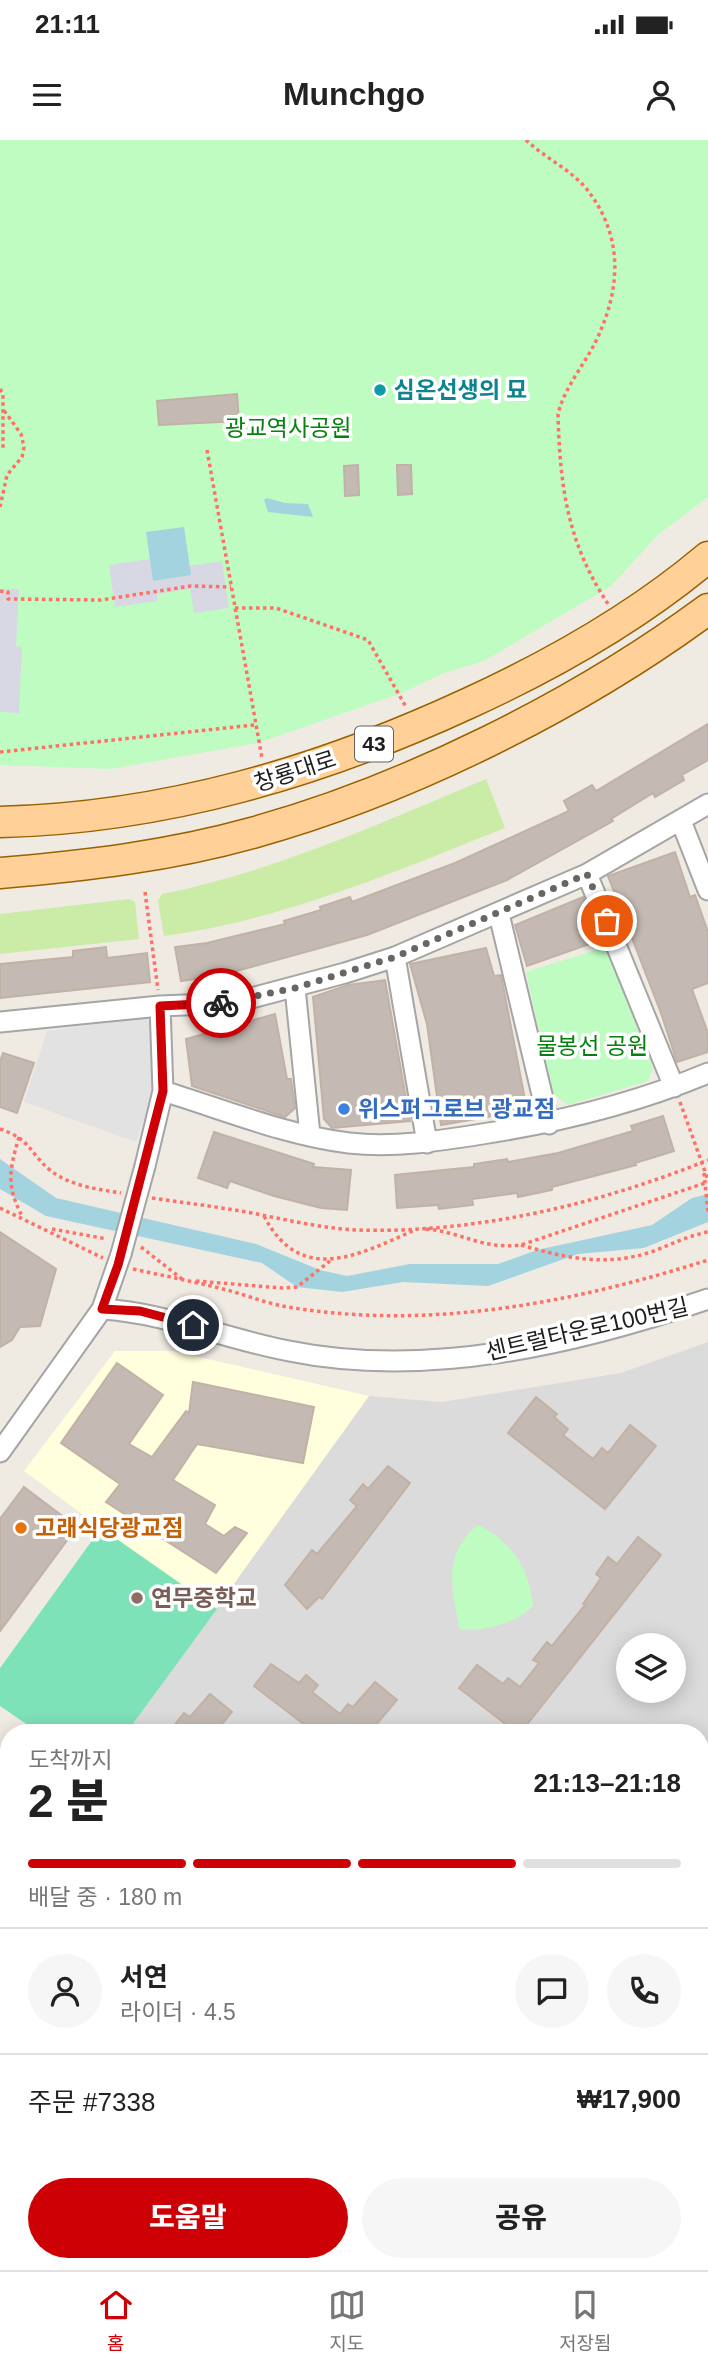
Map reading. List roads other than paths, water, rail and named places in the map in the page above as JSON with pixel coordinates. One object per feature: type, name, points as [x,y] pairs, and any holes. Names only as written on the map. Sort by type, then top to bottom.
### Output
[{"type":"main road","name":"창룡대로","points":[[0,822],[78,818],[131,810],[268,782],[328,762],[418,727],[552,662],[619,621],[708,557]]},
{"type":"main road","name":"창룡대로","points":[[0,873],[103,863],[196,846],[251,833],[310,814],[385,786],[511,728],[653,650],[708,609]]},
{"type":"street","points":[[0,1022],[160,1006],[233,1003],[295,988],[395,957],[499,914],[587,874],[708,804]]},
{"type":"street","points":[[681,821],[708,890]]},
{"type":"street","points":[[587,874],[674,1087]]},
{"type":"street","points":[[499,914],[549,1124]]},
{"type":"street","points":[[395,957],[427,1143]]},
{"type":"street","points":[[295,988],[310,1135]]},
{"type":"street","points":[[0,1452],[102,1309],[120,1259],[163,1091],[160,1006]]},
{"type":"street","points":[[163,1091],[310,1135],[348,1143],[427,1143],[549,1124],[614,1108],[708,1073]]},
{"type":"street","name":"센트럴타운로100번길","points":[[102,1309],[140,1311],[289,1351],[388,1359],[476,1355],[520,1348],[625,1324],[708,1299]]},
{"type":"water","points":[[267,498],[285,503],[308,504],[313,517],[268,512],[264,500]]},
{"type":"water","points":[[184,527],[191,575],[153,581],[146,532]]},
{"type":"water","points":[[0,1159],[56,1198],[256,1244],[320,1270],[347,1276],[410,1264],[498,1264],[537,1250],[652,1225],[692,1198],[708,1194],[708,1222],[644,1248],[578,1254],[488,1286],[403,1282],[342,1292],[297,1287],[262,1263],[46,1216],[0,1189]]},
{"type":"place","name":"심온선생의 묘","points":[[380,390]]},
{"type":"place","name":"위스퍼그로브 광교점","points":[[344,1109]]},
{"type":"place","name":"고래식당광교점","points":[[21,1528]]},
{"type":"place","name":"연무중학교","points":[[137,1598]]},
{"type":"park label","name":"광교역사공원","points":[[288,428]]},
{"type":"park label","name":"물봉선 공원","points":[[592,1046]]}]
